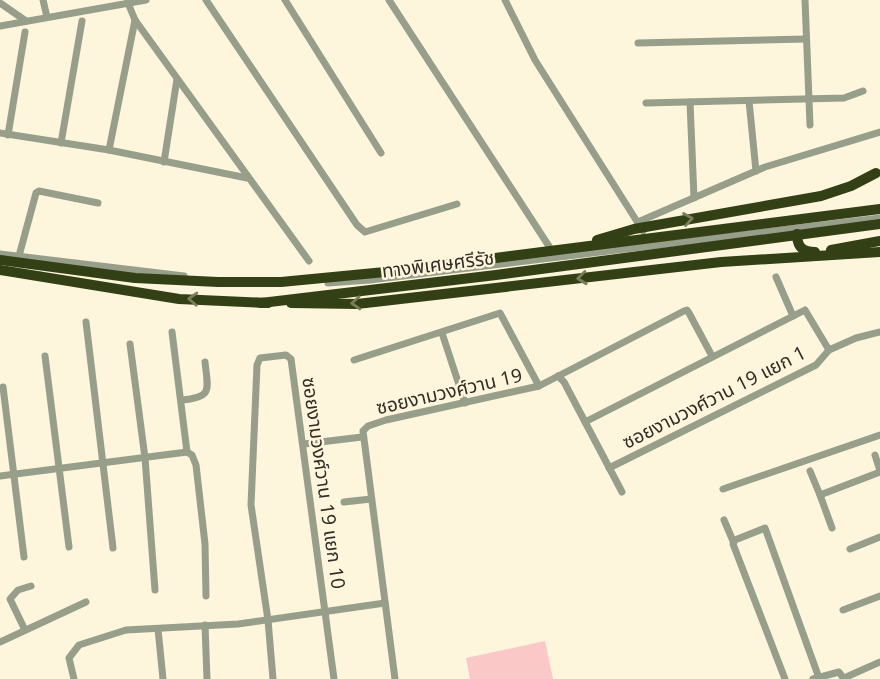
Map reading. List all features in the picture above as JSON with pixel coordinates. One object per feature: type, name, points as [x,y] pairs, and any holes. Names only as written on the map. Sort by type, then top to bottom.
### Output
[{"type":"highway","points":[[575,248],[634,229],[821,196],[851,186],[878,172]]},
{"type":"highway","name":"ทางพิเศษศรีรัช","points":[[0,260],[135,278],[281,282],[385,272],[880,209]]},
{"type":"highway","name":"ทางพิเศษศรีรัช","points":[[0,271],[179,299],[261,303],[508,274],[880,221]]},
{"type":"highway","points":[[792,231],[806,252],[880,252]]},
{"type":"highway","points":[[790,257],[795,252],[792,231]]},
{"type":"highway","points":[[261,303],[357,304],[720,262],[790,257],[880,242]]},
{"type":"street","points":[[43,0],[47,17]]},
{"type":"street","points":[[0,26],[146,0]]},
{"type":"street","points":[[206,0],[357,225],[365,232],[457,205]]},
{"type":"street","points":[[285,0],[381,153]]},
{"type":"street","points":[[389,0],[556,257]]},
{"type":"street","points":[[505,0],[535,60],[652,247]]},
{"type":"street","points":[[805,0],[810,125]]},
{"type":"street","points":[[131,2],[135,20],[309,261]]},
{"type":"street","points":[[0,3],[26,21]]},
{"type":"street","points":[[109,150],[135,20]]},
{"type":"street","points":[[61,143],[82,21]]},
{"type":"street","points":[[26,32],[4,134],[109,150],[248,178]]},
{"type":"street","points":[[638,43],[806,39]]},
{"type":"street","points":[[164,162],[177,78]]},
{"type":"street","points":[[646,103],[809,99],[844,97],[863,91]]},
{"type":"street","points":[[690,102],[694,198]]},
{"type":"street","points":[[749,102],[756,171]]},
{"type":"street","points":[[638,222],[756,171],[880,132]]},
{"type":"street","points":[[19,256],[36,192],[98,202]]},
{"type":"street","points":[[0,254],[270,287],[370,280],[880,221]]},
{"type":"street","points":[[776,277],[793,316]]},
{"type":"street","name":"ซอยงามวงศ์วาน 19","points":[[395,679],[363,431],[368,426],[386,420],[539,386],[687,310],[712,356]]},
{"type":"street","points":[[585,422],[712,356],[807,311],[829,350],[856,338],[880,332]]},
{"type":"street","points":[[354,360],[500,313],[539,386]]},
{"type":"street","points":[[86,322],[113,548]]},
{"type":"street","points":[[172,332],[187,452],[194,459],[205,544],[206,596]]},
{"type":"street","points":[[442,333],[465,403]]},
{"type":"street","points":[[130,344],[145,458],[155,590]]},
{"type":"street","name":"ซอยงามวงศ์วาน 19 แยก 1","points":[[610,468],[816,365],[829,350]]},
{"type":"street","name":"ซอยงามวงศ์วาน 19 แยก 10","points":[[268,621],[251,505],[257,365],[260,358],[286,355],[291,359],[304,444],[334,679]]},
{"type":"street","points":[[45,356],[69,547]]},
{"type":"street","points":[[181,400],[202,398],[205,395],[208,389],[205,362]]},
{"type":"street","points":[[558,376],[564,382],[622,492]]},
{"type":"street","points":[[3,387],[24,557]]},
{"type":"street","points":[[723,489],[880,435]]},
{"type":"street","points":[[304,444],[362,437]]},
{"type":"street","points":[[0,476],[187,452]]},
{"type":"street","points":[[820,495],[880,471],[875,455]]},
{"type":"street","points":[[810,471],[832,528]]},
{"type":"street","points":[[344,502],[371,499]]},
{"type":"street","points":[[724,520],[785,679]]},
{"type":"street","points":[[733,541],[767,529],[816,678],[842,676],[880,662]]},
{"type":"street","points":[[850,550],[880,537]]},
{"type":"street","points":[[25,630],[10,599],[18,590],[32,586]]},
{"type":"street","points":[[843,610],[880,596]]},
{"type":"street","points":[[0,642],[86,602]]},
{"type":"street","points":[[74,679],[69,658],[79,645],[126,630],[268,621],[385,603]]},
{"type":"street","points":[[268,621],[273,679]]},
{"type":"street","points":[[205,625],[207,679]]},
{"type":"street","points":[[158,629],[163,679]]},
{"type":"shaded area","points":[[545,641],[553,679],[470,679],[466,658]]}]
